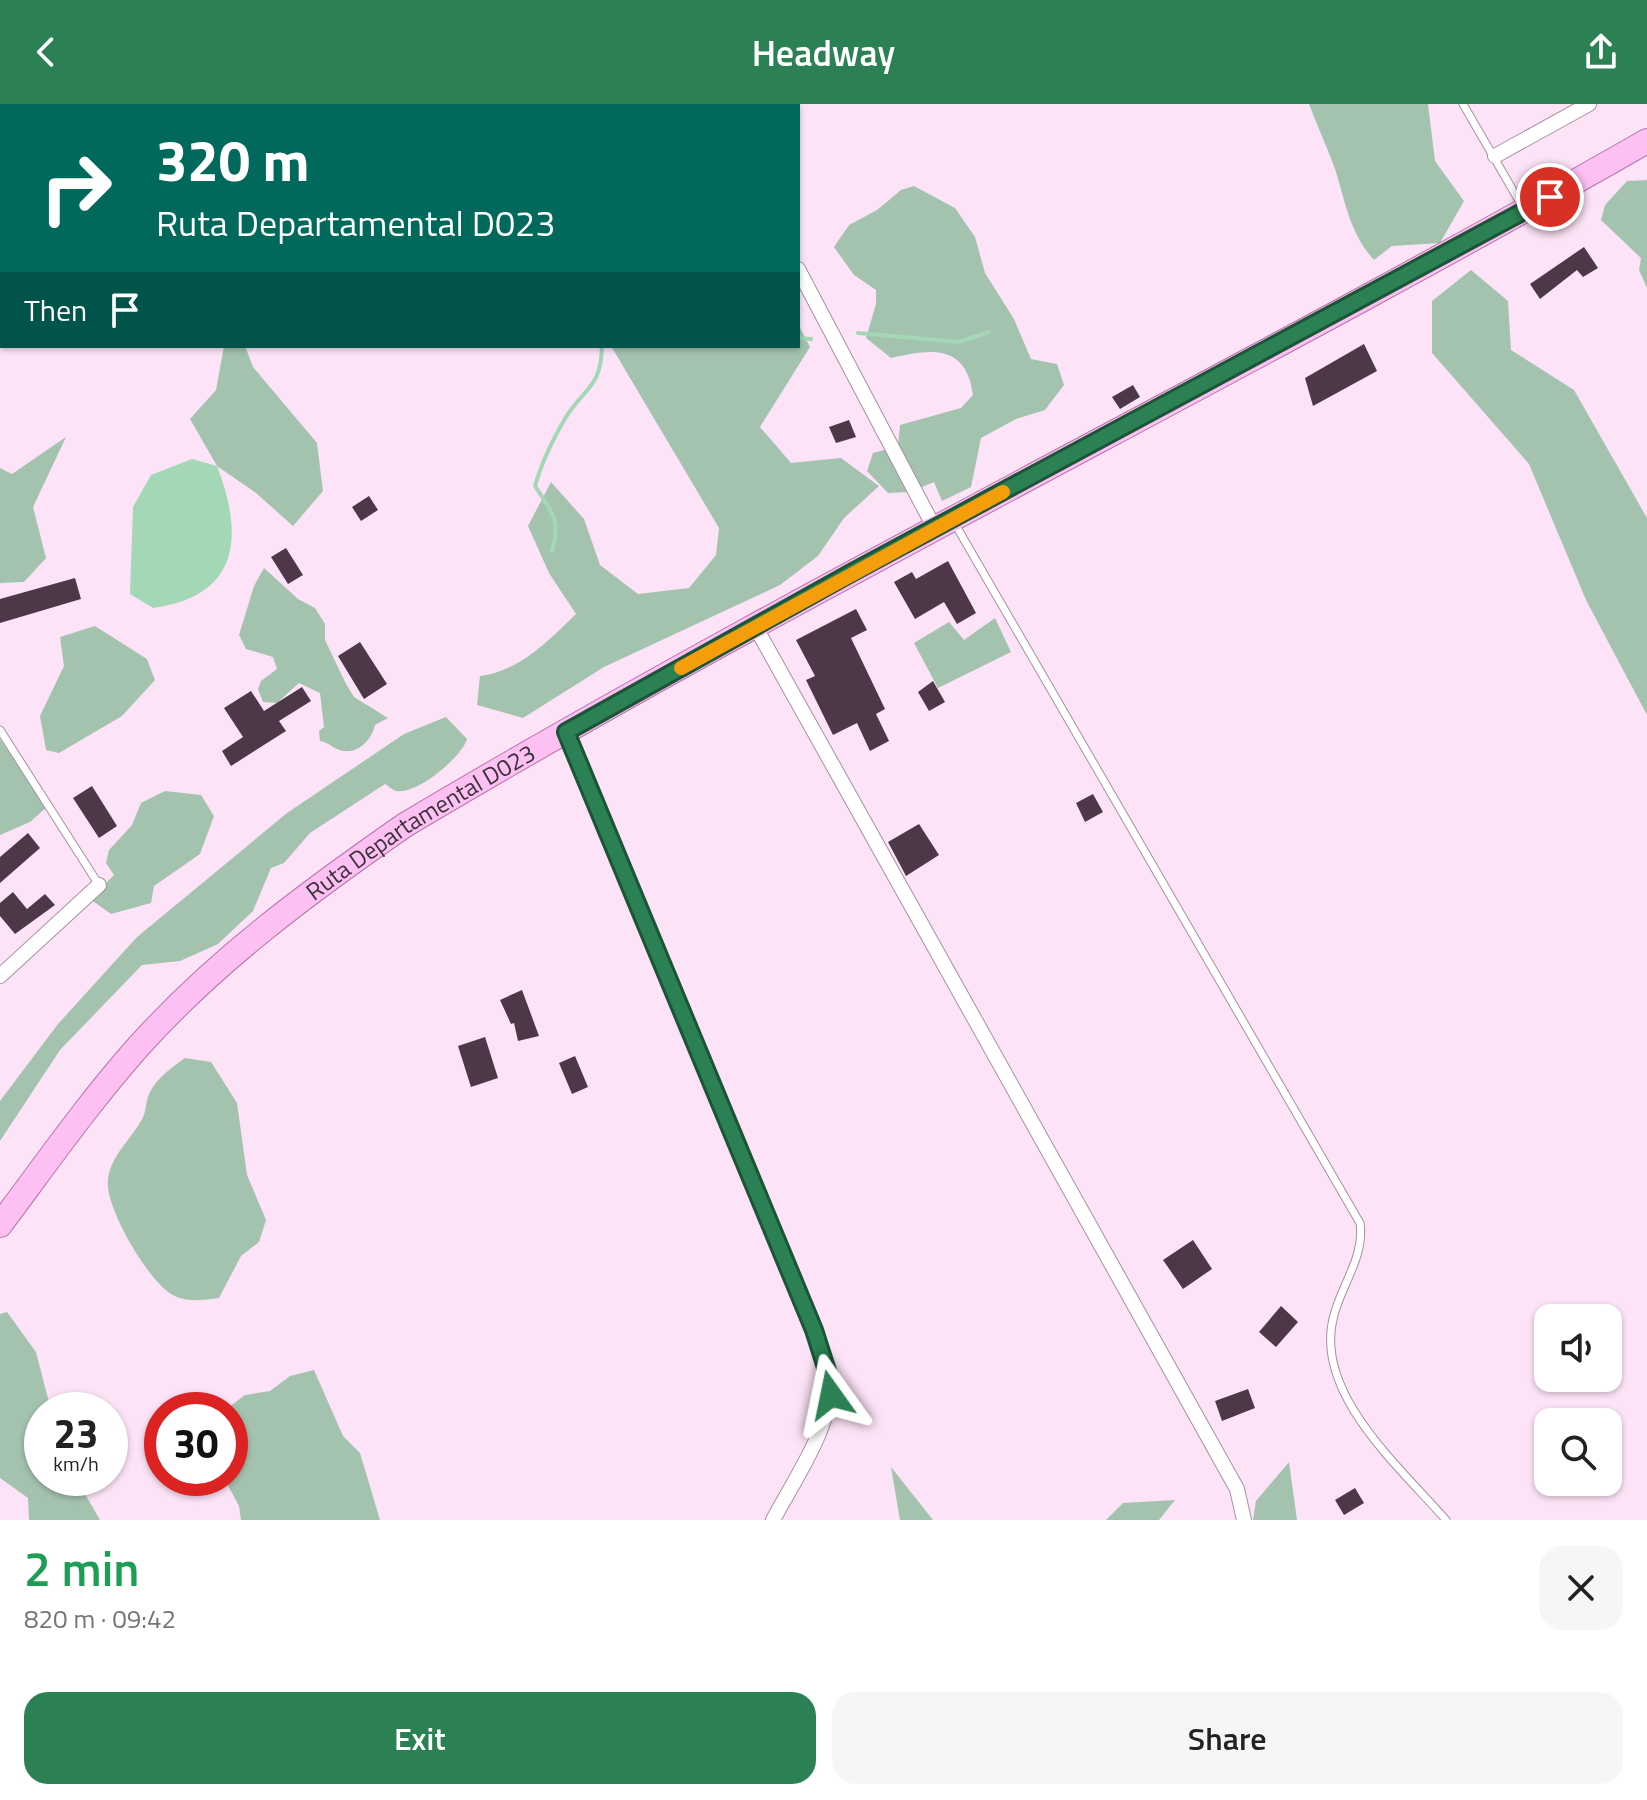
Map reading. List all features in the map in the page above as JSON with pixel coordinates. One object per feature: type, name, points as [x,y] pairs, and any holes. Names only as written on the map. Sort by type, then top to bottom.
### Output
[{"type":"main road","name":"Ruta Departamental D023","points":[[0,1225],[138,1047],[210,974],[339,871],[405,825],[755,626],[1525,211],[1647,141]]},
{"type":"street","points":[[1495,156],[1589,104]]},
{"type":"street","points":[[800,272],[944,524]]},
{"type":"street","points":[[755,626],[1237,1489],[1244,1520]]},
{"type":"street","points":[[566,732],[814,1330],[829,1377],[831,1395],[819,1430],[773,1520]]},
{"type":"street","points":[[0,976],[99,885]]},
{"type":"lane","points":[[1463,104],[1525,211]]},
{"type":"lane","points":[[944,524],[1360,1223],[1360,1247],[1331,1326],[1330,1357],[1334,1375],[1367,1428],[1446,1520]]},
{"type":"lane","points":[[0,730],[99,885]]},
{"type":"shaded area","points":[[1309,104],[1428,104],[1435,161],[1464,201],[1440,243],[1392,246],[1374,260],[1354,228]]},
{"type":"shaded area","points":[[1647,180],[1647,288],[1639,270],[1641,258],[1601,220],[1605,205],[1627,181]]},
{"type":"shaded area","points":[[914,186],[955,208],[975,237],[985,273],[1014,319],[1031,359],[1057,364],[1064,385],[1045,410],[1016,419],[981,438],[971,487],[942,501],[934,482],[910,492],[888,493],[867,471],[873,453],[898,446],[900,425],[961,408],[973,395],[969,378],[963,366],[944,354],[932,352],[891,358],[866,338],[876,304],[876,290],[854,275],[834,247],[849,225],[877,210],[901,190]]},
{"type":"shaded area","points":[[1471,270],[1508,301],[1511,350],[1574,390],[1647,518],[1647,715],[1586,600],[1529,464],[1432,353],[1432,301]]},
{"type":"shaded area","points":[[800,328],[810,347],[760,427],[791,463],[841,458],[879,486],[844,518],[818,556],[780,585],[604,667],[523,718],[477,705],[480,676],[521,661],[576,614],[549,573],[528,526],[551,482],[584,519],[600,565],[638,594],[689,588],[716,555],[719,528],[612,348],[800,348]]},
{"type":"shaded area","points":[[224,348],[246,348],[253,367],[317,443],[323,491],[293,526],[256,493],[217,466],[190,419],[216,390]]},
{"type":"shaded area","points":[[66,437],[33,507],[46,558],[24,582],[0,583],[0,468],[12,474]]},
{"type":"shaded area","points":[[192,459],[217,466],[231,516],[232,539],[228,559],[219,576],[204,591],[182,601],[153,608],[130,594],[133,507],[151,475]]},
{"type":"shaded area","points":[[264,568],[298,599],[315,608],[325,624],[325,640],[354,697],[388,718],[375,725],[370,737],[356,749],[344,751],[320,741],[319,731],[324,727],[320,693],[299,683],[277,703],[263,702],[258,689],[261,681],[277,669],[273,657],[246,649],[239,635],[254,586]]},
{"type":"shaded area","points":[[995,618],[1011,652],[938,688],[914,643],[949,622],[964,640]]},
{"type":"shaded area","points":[[95,626],[147,659],[155,680],[122,716],[59,753],[46,750],[40,716],[64,666],[60,637]]},
{"type":"shaded area","points":[[446,717],[467,739],[448,764],[426,781],[405,791],[396,791],[385,784],[310,833],[284,863],[271,868],[253,911],[218,944],[180,961],[142,965],[60,1050],[0,1141],[0,1101],[58,1024],[137,937],[287,813],[404,734]]},
{"type":"shaded area","points":[[0,739],[47,807],[30,822],[0,835]]},
{"type":"shaded area","points":[[165,791],[201,795],[214,816],[200,854],[154,886],[151,903],[111,914],[90,899],[114,875],[106,863],[109,850],[132,825],[141,803]]},
{"type":"shaded area","points":[[185,1058],[211,1062],[237,1103],[247,1175],[266,1220],[259,1242],[241,1256],[219,1298],[201,1300],[183,1299],[171,1294],[150,1274],[120,1223],[108,1179],[113,1163],[143,1118],[150,1092],[161,1077]]},
{"type":"shaded area","points":[[7,1312],[36,1352],[46,1392],[24,1392],[24,1495],[0,1478],[0,1314]]},
{"type":"shaded area","points":[[314,1370],[343,1436],[360,1453],[380,1520],[241,1520],[234,1496],[248,1496],[248,1395],[270,1391],[290,1376]]},
{"type":"shaded area","points":[[1289,1462],[1297,1520],[1253,1520],[1256,1501]]},
{"type":"shaded area","points":[[891,1467],[933,1520],[900,1520]]},
{"type":"shaded area","points":[[25,1496],[86,1496],[100,1520],[29,1520],[28,1498]]},
{"type":"shaded area","points":[[1175,1500],[1159,1520],[1106,1520],[1123,1503]]},
{"type":"building","points":[[1584,247],[1598,268],[1583,277],[1577,270],[1540,299],[1530,284]]},
{"type":"building","points":[[1364,344],[1377,371],[1313,406],[1305,378]]},
{"type":"building","points":[[1133,385],[1140,397],[1120,409],[1112,397]]},
{"type":"building","points":[[849,420],[856,437],[836,443],[829,427]]},
{"type":"building","points":[[369,496],[378,510],[361,521],[352,507]]},
{"type":"building","points":[[286,548],[303,575],[288,584],[271,557]]},
{"type":"building","points":[[948,561],[976,613],[957,624],[944,602],[915,619],[894,582],[912,572],[916,579]]},
{"type":"building","points":[[75,578],[81,599],[0,623],[0,599]]},
{"type":"building","points":[[856,609],[867,630],[851,638],[885,709],[876,714],[889,741],[870,751],[857,723],[833,735],[806,680],[815,676],[796,640]]},
{"type":"building","points":[[360,642],[387,684],[364,699],[338,656]]},
{"type":"building","points":[[933,681],[945,702],[929,711],[918,692]]},
{"type":"building","points":[[302,687],[311,701],[279,721],[286,731],[231,766],[222,751],[243,737],[224,708],[251,691],[264,711]]},
{"type":"building","points":[[92,786],[117,826],[99,838],[73,798]]},
{"type":"building","points":[[1093,794],[1103,812],[1085,822],[1076,803]]},
{"type":"building","points":[[919,824],[939,855],[906,876],[888,842]]},
{"type":"building","points":[[28,833],[40,848],[0,883],[0,857]]},
{"type":"building","points":[[13,892],[27,909],[45,894],[55,905],[15,934],[0,916],[0,903]]},
{"type":"building","points":[[522,990],[539,1036],[518,1041],[514,1023],[511,1024],[500,1000]]},
{"type":"building","points":[[485,1037],[498,1078],[471,1087],[458,1046]]},
{"type":"building","points":[[575,1056],[588,1087],[572,1094],[559,1063]]},
{"type":"building","points":[[1193,1240],[1212,1269],[1183,1289],[1163,1260]]},
{"type":"building","points":[[1281,1306],[1298,1322],[1276,1347],[1259,1332]]},
{"type":"building","points":[[1248,1389],[1255,1408],[1222,1421],[1215,1401]]},
{"type":"building","points":[[1355,1488],[1364,1503],[1344,1515],[1335,1500]]},
{"type":"waterway","points":[[858,333],[959,342],[989,332]]},
{"type":"waterway","points":[[800,338],[811,339]]},
{"type":"waterway","points":[[552,551],[555,523],[535,486],[561,425],[599,371],[602,348]]},
{"type":"slow traffic","points":[[681,668],[1003,492]]},
{"type":"route","points":[[831,1395],[829,1377],[814,1330],[566,732],[851,573],[1550,197]]}]
